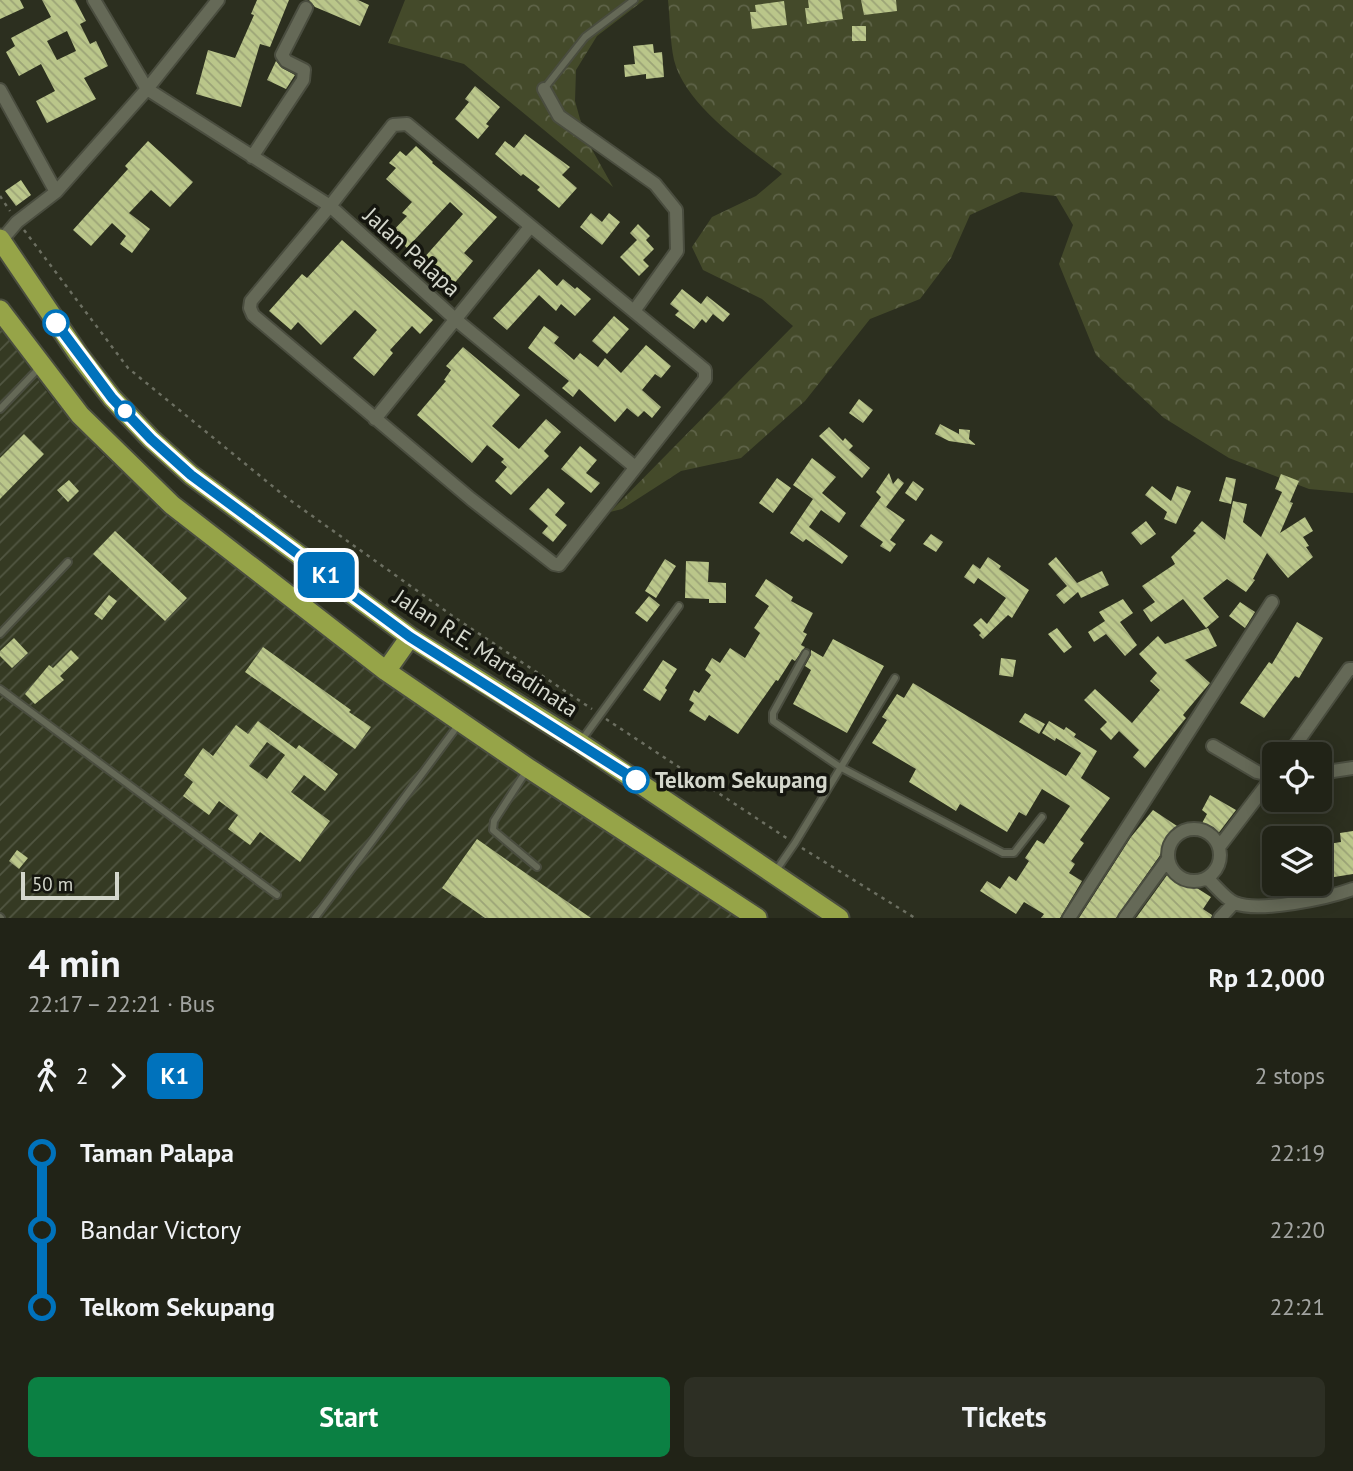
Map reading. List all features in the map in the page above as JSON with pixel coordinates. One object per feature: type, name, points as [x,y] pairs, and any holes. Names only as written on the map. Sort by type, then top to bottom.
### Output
[{"type":"highway","name":"Jalan R.E. Martadinata","points":[[0,241],[78,355],[112,398],[151,439],[191,475],[410,637],[580,743],[839,918]]},
{"type":"highway","points":[[0,310],[80,415],[172,505],[386,671],[757,918]]},
{"type":"highway","points":[[386,671],[410,637]]},
{"type":"street","name":"Jalan Palapa","points":[[94,0],[147,89],[330,206],[455,318],[635,467]]},
{"type":"street","points":[[0,241],[17,222],[56,192],[147,89],[218,0]]},
{"type":"street","points":[[252,157],[303,80],[304,70],[286,61],[282,55],[306,8]]},
{"type":"street","points":[[544,89],[559,116],[655,184],[676,210],[677,251],[634,311]]},
{"type":"street","points":[[0,90],[56,192]]},
{"type":"street","points":[[408,124],[634,311],[699,364],[705,370],[705,379],[559,565],[554,564],[375,419],[253,315],[250,307],[251,301],[393,125],[408,124]]},
{"type":"street","points":[[375,419],[530,227]]},
{"type":"street","points":[[1069,918],[1272,602]]},
{"type":"street","points":[[1297,742],[1349,669],[1353,669]]},
{"type":"street","points":[[1213,746],[1262,773]]},
{"type":"street","points":[[1332,771],[1353,768]]},
{"type":"street","points":[[1168,859],[1175,874],[1182,878],[1190,881],[1206,878],[1218,865],[1219,847],[1262,791]]},
{"type":"street","points":[[1125,918],[1168,859],[1170,842],[1183,831],[1201,830],[1209,833],[1219,847]]},
{"type":"street","points":[[1206,878],[1234,903],[1258,907],[1286,904],[1353,889]]},
{"type":"street","points":[[1220,918],[1234,903]]},
{"type":"street","points":[[1286,904],[1288,918]]},
{"type":"lane","points":[[544,89],[585,37],[634,0]]},
{"type":"lane","points":[[0,409],[41,365]]},
{"type":"lane","points":[[0,634],[68,562]]},
{"type":"lane","points":[[580,743],[679,606]]},
{"type":"lane","points":[[806,653],[771,717],[773,721],[840,767],[1003,853],[1014,853],[1042,817]]},
{"type":"lane","points":[[774,873],[795,844],[895,678]]},
{"type":"lane","points":[[0,689],[277,895]]},
{"type":"lane","points":[[315,918],[461,723]]},
{"type":"lane","points":[[528,768],[494,821],[493,830],[537,867]]},
{"type":"path","points":[[0,196],[128,368],[287,498],[454,617],[600,715],[795,844],[915,918]]},
{"type":"shaded area","points":[[0,328],[53,400],[100,452],[180,525],[413,702],[748,918],[0,918]]},
{"type":"green space","points":[[405,0],[644,0],[597,36],[576,70],[575,101],[585,137],[613,187],[464,64],[388,43]]},
{"type":"green space","points":[[668,0],[1353,0],[1353,493],[1309,489],[1229,458],[1164,418],[1096,355],[1059,264],[1073,225],[1056,196],[1021,192],[970,215],[951,258],[920,299],[870,319],[805,401],[741,458],[681,471],[622,509],[610,512],[793,326],[762,299],[703,270],[692,247],[712,217],[756,196],[782,174],[719,124],[680,77],[674,60]]},
{"type":"building","points":[[0,0],[20,0],[24,8],[0,19]]},
{"type":"building","points":[[42,0],[75,0],[86,21],[80,24],[90,44],[96,41],[108,66],[84,78],[96,99],[47,123],[36,101],[55,91],[41,64],[19,76],[6,52],[15,46],[11,38],[51,17]],"holes":[[[67,31],[76,51],[57,60],[47,41]]]},
{"type":"building","points":[[257,0],[289,0],[270,47],[260,44],[241,107],[196,94],[208,50],[235,58],[254,15],[251,14]]},
{"type":"building","points":[[309,0],[358,0],[369,5],[360,26],[315,7]]},
{"type":"building","points":[[808,0],[840,0],[843,19],[807,24],[805,8],[809,8]]},
{"type":"building","points":[[861,0],[896,0],[897,11],[864,15]]},
{"type":"building","points":[[784,1],[787,25],[752,29],[750,12],[756,12],[755,5]]},
{"type":"building","points":[[852,26],[866,26],[866,41],[852,41]]},
{"type":"building","points":[[653,44],[654,53],[662,52],[664,77],[646,79],[646,74],[625,77],[624,65],[635,64],[633,46]]},
{"type":"building","points":[[276,61],[295,75],[286,89],[267,80]]},
{"type":"building","points":[[475,86],[500,107],[478,139],[455,119],[469,102],[465,99]]},
{"type":"building","points":[[525,134],[570,167],[562,175],[577,188],[559,208],[537,190],[540,187],[523,174],[521,176],[495,154],[505,141],[514,148]]},
{"type":"building","points":[[148,141],[193,182],[170,207],[151,190],[129,213],[150,229],[132,253],[120,244],[126,236],[112,223],[91,246],[73,230],[128,169],[125,166]]},
{"type":"building","points":[[416,146],[432,163],[497,217],[464,253],[473,261],[452,286],[422,260],[463,214],[450,202],[407,248],[391,233],[407,216],[402,213],[412,202],[386,179],[396,168],[389,163],[400,151],[406,156]]},
{"type":"building","points":[[21,180],[31,195],[16,206],[5,191]]},
{"type":"building","points":[[591,213],[602,222],[609,213],[620,222],[602,245],[580,227]]},
{"type":"building","points":[[638,224],[650,236],[646,240],[654,249],[643,260],[649,266],[639,276],[620,257],[637,240],[630,233]]},
{"type":"building","points":[[342,240],[433,320],[420,334],[412,326],[390,350],[393,353],[374,376],[353,358],[377,330],[355,310],[321,345],[298,322],[291,330],[269,311],[302,274],[307,278]]},
{"type":"building","points":[[539,269],[557,286],[563,279],[591,299],[575,316],[561,304],[556,311],[539,295],[507,330],[493,318]]},
{"type":"building","points":[[682,289],[701,304],[707,296],[730,314],[723,322],[713,314],[706,323],[702,319],[694,329],[675,315],[679,311],[670,304]]},
{"type":"building","points":[[614,316],[629,329],[607,354],[592,341]]},
{"type":"building","points":[[544,326],[559,337],[554,343],[574,360],[580,353],[598,367],[605,358],[621,373],[646,345],[671,366],[661,378],[655,374],[642,390],[661,407],[652,418],[644,411],[638,417],[627,408],[615,422],[579,389],[573,397],[562,388],[569,381],[528,348]]},
{"type":"building","points":[[463,347],[520,395],[492,426],[519,449],[546,419],[561,432],[544,451],[549,456],[511,495],[495,481],[507,467],[501,462],[504,459],[487,445],[472,463],[417,415],[446,381],[444,380],[451,370],[446,366]]},
{"type":"building","points":[[859,399],[873,410],[863,423],[849,413]]},
{"type":"building","points":[[940,424],[959,434],[959,429],[970,430],[969,439],[976,445],[949,441],[935,434]]},
{"type":"building","points":[[829,427],[843,441],[845,438],[853,446],[849,450],[870,468],[862,478],[819,436]]},
{"type":"building","points":[[24,434],[44,454],[0,499],[0,458]]},
{"type":"building","points":[[580,446],[597,460],[586,473],[600,483],[591,493],[561,469]]},
{"type":"building","points":[[812,458],[836,477],[822,493],[846,513],[839,523],[821,510],[809,527],[848,556],[842,564],[806,539],[803,542],[790,533],[813,499],[793,485]]},
{"type":"building","points":[[889,473],[893,484],[898,478],[904,483],[886,507],[905,520],[890,540],[896,544],[890,552],[880,546],[883,542],[860,526],[881,497],[876,492]]},
{"type":"building","points":[[1281,474],[1299,481],[1280,533],[1305,517],[1313,531],[1303,537],[1313,557],[1288,578],[1267,553],[1253,579],[1255,580],[1246,592],[1227,579],[1203,598],[1219,617],[1206,628],[1183,599],[1151,622],[1143,610],[1155,602],[1142,586],[1175,564],[1171,557],[1196,533],[1193,531],[1202,521],[1225,540],[1233,501],[1247,504],[1243,522],[1261,537],[1282,492],[1275,489]]},
{"type":"building","points":[[1226,477],[1236,479],[1231,504],[1219,501]]},
{"type":"building","points":[[777,478],[791,488],[773,513],[759,503]]},
{"type":"building","points":[[69,480],[79,491],[68,502],[57,490]]},
{"type":"building","points":[[913,481],[924,489],[916,501],[905,493]]},
{"type":"building","points":[[1152,486],[1171,501],[1177,486],[1191,491],[1176,524],[1164,519],[1167,512],[1145,495]]},
{"type":"building","points":[[548,488],[565,503],[555,515],[567,525],[553,542],[542,533],[548,526],[529,509]]},
{"type":"building","points":[[1146,521],[1156,534],[1141,545],[1131,533]]},
{"type":"building","points":[[115,531],[187,598],[165,621],[93,554]]},
{"type":"building","points":[[931,534],[943,542],[936,552],[923,544]]},
{"type":"building","points":[[988,557],[1001,566],[999,569],[1029,590],[1012,618],[1008,615],[983,639],[973,625],[981,618],[987,624],[1006,598],[978,578],[974,584],[964,577],[973,564],[980,569]]},
{"type":"building","points":[[1056,557],[1077,583],[1102,571],[1109,585],[1081,598],[1078,592],[1064,604],[1056,595],[1067,586],[1048,564]]},
{"type":"building","points":[[665,559],[676,566],[656,598],[645,591]]},
{"type":"building","points":[[686,561],[709,562],[708,582],[726,583],[726,603],[685,598]]},
{"type":"building","points":[[766,579],[793,597],[791,601],[813,613],[803,632],[807,634],[801,645],[805,647],[795,661],[792,659],[738,734],[709,715],[705,721],[689,711],[694,703],[689,700],[694,690],[699,693],[711,675],[705,670],[712,658],[720,663],[730,648],[745,658],[760,633],[754,628],[769,606],[755,596]]},
{"type":"building","points":[[109,595],[117,601],[102,620],[94,614]]},
{"type":"building","points":[[649,596],[660,605],[647,622],[635,613]]},
{"type":"building","points":[[1123,599],[1133,613],[1120,622],[1137,645],[1125,656],[1106,634],[1094,642],[1088,632],[1105,621],[1099,612]]},
{"type":"building","points":[[1240,602],[1255,612],[1245,628],[1229,616]]},
{"type":"building","points":[[1297,622],[1323,638],[1299,678],[1295,676],[1264,718],[1240,703],[1269,662],[1272,664]]},
{"type":"building","points":[[1057,628],[1072,647],[1064,653],[1048,634]]},
{"type":"building","points":[[1208,628],[1217,646],[1185,660],[1210,683],[1183,715],[1186,718],[1145,768],[1133,757],[1139,750],[1119,731],[1111,740],[1100,729],[1107,722],[1084,700],[1095,689],[1132,723],[1160,690],[1150,681],[1157,673],[1139,654],[1158,636],[1165,644]]},
{"type":"building","points":[[14,638],[28,653],[12,668],[0,656],[0,651]]},
{"type":"building","points":[[833,639],[884,666],[847,733],[793,704],[811,670],[805,666],[811,650],[823,657]]},
{"type":"building","points":[[263,647],[371,727],[355,749],[245,672]]},
{"type":"building","points":[[71,650],[79,658],[60,676],[64,680],[35,704],[25,694],[49,665],[53,668]]},
{"type":"building","points":[[1001,658],[1016,660],[1013,677],[999,675]]},
{"type":"building","points":[[663,660],[677,669],[660,701],[643,690]]},
{"type":"building","points":[[913,683],[1066,776],[1081,753],[1042,733],[1049,721],[1064,730],[1066,727],[1076,734],[1074,737],[1097,751],[1081,778],[1110,798],[1080,840],[1084,843],[1071,861],[1075,864],[1069,873],[1082,881],[1060,918],[1041,918],[1044,914],[1024,902],[1016,914],[980,891],[987,881],[1000,889],[1009,876],[1016,881],[1029,861],[1025,858],[1037,840],[1044,844],[1070,806],[1042,789],[1026,816],[1019,812],[1007,832],[960,804],[956,811],[909,782],[916,769],[872,743],[887,720],[882,717],[897,694],[904,698]]},
{"type":"building","points":[[1025,713],[1045,724],[1039,734],[1019,722]]},
{"type":"building","points":[[258,721],[296,749],[299,745],[338,774],[325,791],[304,775],[291,792],[330,821],[300,862],[260,832],[250,845],[228,829],[238,815],[219,801],[209,815],[183,796],[193,782],[184,775],[203,748],[213,756],[236,725],[248,734]],"holes":[[[267,742],[285,755],[267,779],[249,766]]]},
{"type":"building","points":[[1210,795],[1236,810],[1217,835],[1201,825],[1207,814],[1202,810]]},
{"type":"building","points":[[1153,810],[1177,826],[1168,840],[1170,841],[1116,918],[1079,918],[1131,837]]},
{"type":"building","points":[[1353,831],[1353,874],[1332,877],[1332,843],[1341,842],[1340,833]]},
{"type":"building","points":[[477,839],[591,918],[485,918],[442,888]]},
{"type":"building","points":[[17,850],[28,858],[19,869],[9,861]]},
{"type":"building","points":[[1170,871],[1211,897],[1203,909],[1212,915],[1211,918],[1136,918]]},
{"type":"bus line","name":"K1","points":[[56,323],[112,398],[151,439],[191,475],[410,637],[636,780]]},
{"type":"place","name":"Telkom Sekupang","points":[[636,780]]}]
